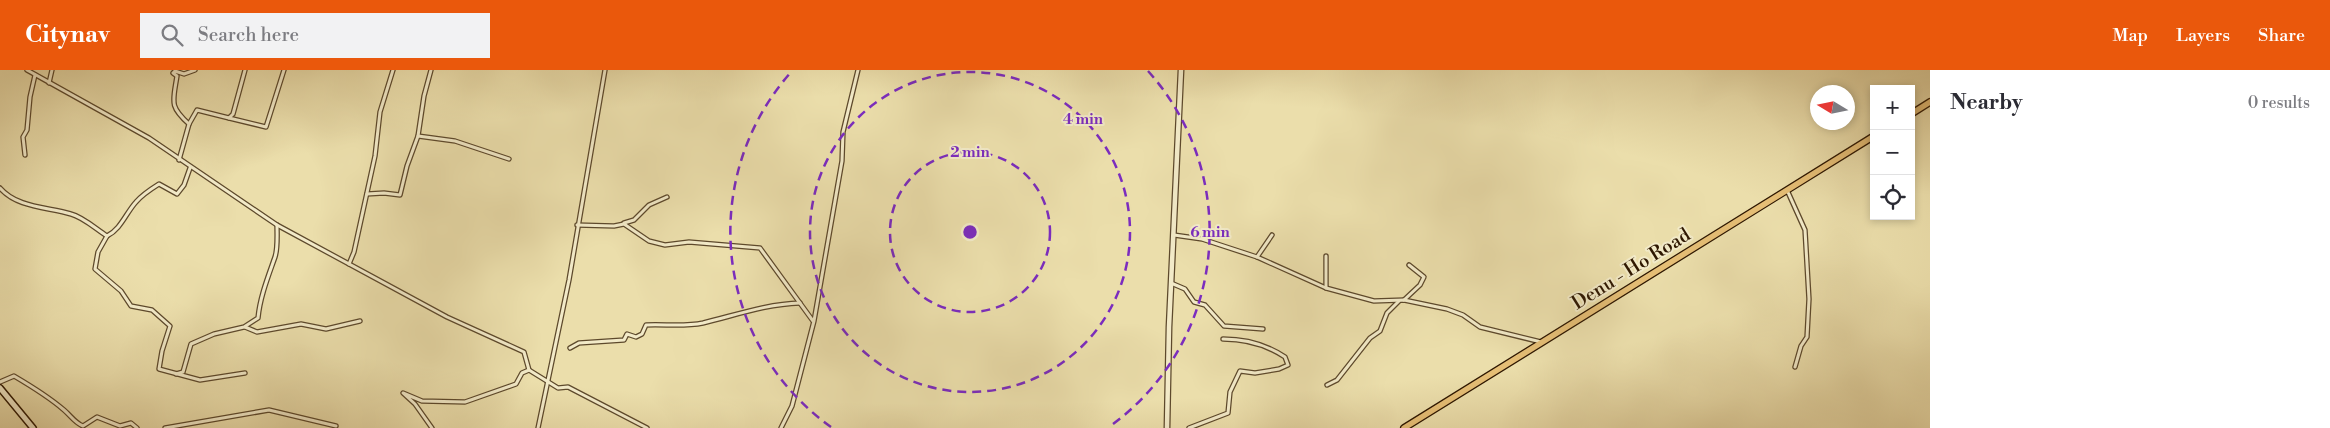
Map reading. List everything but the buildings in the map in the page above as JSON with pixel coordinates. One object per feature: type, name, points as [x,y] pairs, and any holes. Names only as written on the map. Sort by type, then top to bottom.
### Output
[{"type":"main road","points":[[1915,111],[1930,102]]},
{"type":"main road","name":"Denu - Ho Road","points":[[1404,428],[1870,138]]},
{"type":"main road","points":[[0,388],[34,428]]},
{"type":"street","points":[[27,70],[142,134],[277,225],[447,317],[524,352],[529,370],[547,382],[558,388],[568,387],[647,428]]},
{"type":"street","points":[[49,83],[52,70]]},
{"type":"street","points":[[189,124],[175,112],[173,100],[177,76],[173,73],[175,71],[184,74],[195,70]]},
{"type":"street","points":[[229,118],[238,98],[245,70]]},
{"type":"street","points":[[180,160],[189,124],[198,110],[266,127],[284,70]]},
{"type":"street","points":[[349,264],[354,252],[375,156],[380,112],[392,70]]},
{"type":"street","points":[[366,194],[400,194],[407,166],[418,136],[424,96],[431,70]]},
{"type":"street","points":[[538,428],[569,280],[604,70]]},
{"type":"street","points":[[781,428],[792,406],[814,321],[842,161],[846,113],[858,70]]},
{"type":"street","points":[[1167,428],[1171,283],[1181,70]]},
{"type":"street","points":[[25,156],[23,137],[27,130],[30,96],[35,75]]},
{"type":"street","points":[[418,136],[455,141],[508,159]]},
{"type":"street","points":[[190,168],[184,185],[177,194],[158,184],[137,200],[122,219],[117,231],[108,236],[98,252],[96,270],[121,291],[131,306],[152,310],[170,326],[159,368],[200,380],[245,373]]},
{"type":"street","points":[[0,188],[9,197],[49,210],[77,216],[108,236]]},
{"type":"street","points":[[1787,190],[1805,230],[1809,299],[1807,337],[1801,346],[1795,367]]},
{"type":"street","points":[[577,225],[614,226],[624,224],[634,220],[649,205],[666,197]]},
{"type":"street","points":[[624,224],[649,240],[664,245],[689,242],[760,248],[814,321]]},
{"type":"street","points":[[175,374],[184,372],[191,344],[214,334],[244,327],[258,318],[259,302],[276,256],[277,225]]},
{"type":"street","points":[[1174,235],[1202,239],[1257,257],[1326,288],[1374,301],[1402,300],[1447,309],[1463,315],[1480,327],[1541,342]]},
{"type":"street","points":[[1257,257],[1272,235]]},
{"type":"street","points":[[1326,256],[1326,288]]},
{"type":"street","points":[[1327,385],[1337,380],[1370,338],[1380,330],[1387,313],[1420,285],[1424,277],[1410,265]]},
{"type":"street","points":[[1171,283],[1185,289],[1194,302],[1205,304],[1224,326],[1263,329]]},
{"type":"street","points":[[570,348],[579,343],[624,340],[627,334],[636,337],[642,334],[646,325],[682,326],[739,315],[776,304],[800,303]]},
{"type":"street","points":[[244,327],[257,332],[301,324],[326,329],[360,321]]},
{"type":"street","points":[[1189,428],[1228,413],[1230,392],[1240,371],[1255,373],[1279,369],[1288,365],[1285,357],[1267,346],[1237,339],[1223,340]]},
{"type":"street","points":[[432,428],[415,404],[403,392],[422,401],[465,402],[516,384],[522,373],[529,370]]},
{"type":"street","points":[[0,382],[14,376],[42,393],[64,410],[77,424],[83,426],[97,417],[120,426],[131,423],[137,428]]},
{"type":"street","points":[[165,428],[269,410],[336,426]]}]
